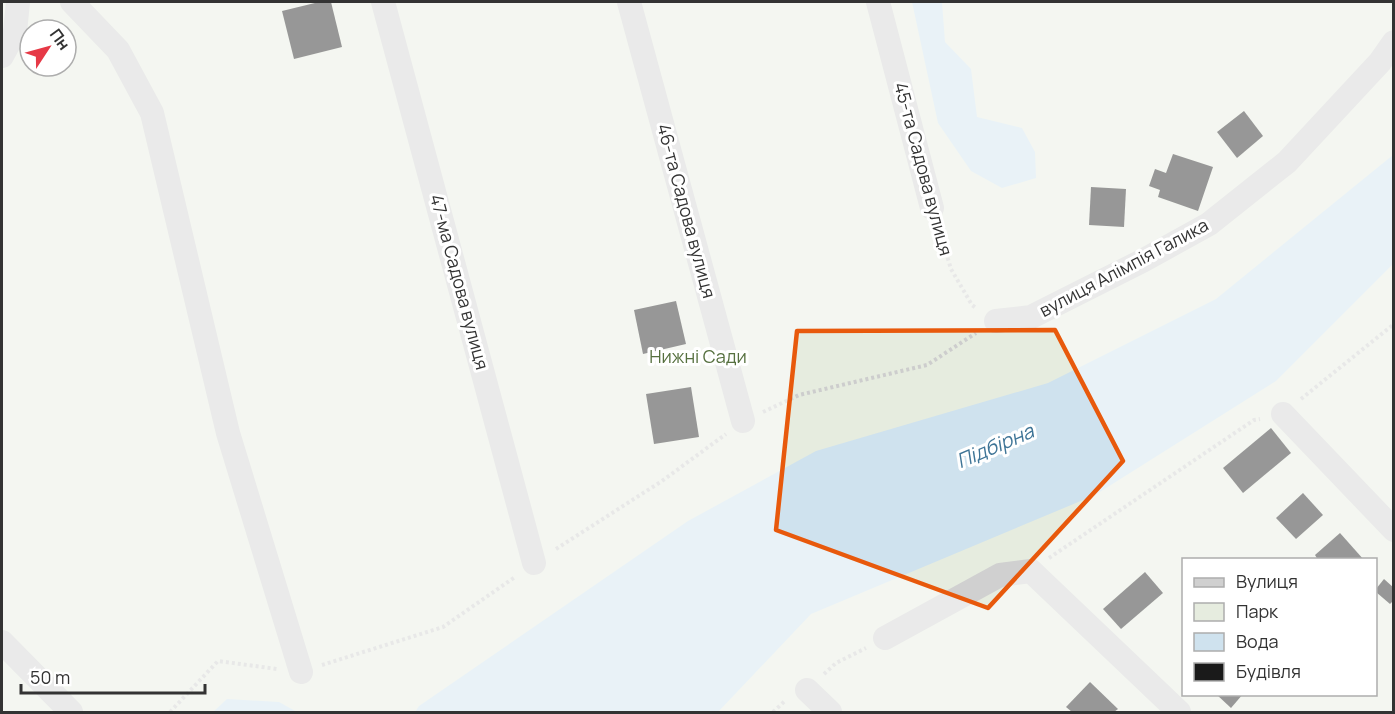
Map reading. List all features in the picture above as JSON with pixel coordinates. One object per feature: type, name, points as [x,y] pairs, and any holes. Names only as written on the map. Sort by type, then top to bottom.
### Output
[{"type":"street","points":[[2,56],[15,32],[18,2]]},
{"type":"street","points":[[72,2],[118,50],[152,113],[228,433],[301,672]]},
{"type":"street","name":"47-ма Садова вулиця","points":[[384,2],[534,563]]},
{"type":"street","name":"46-та Садова вулиця","points":[[629,2],[743,421]]},
{"type":"street","name":"45-та Садова вулиця","points":[[878,2],[932,208]]},
{"type":"street","name":"вулиця Алімпія Галика","points":[[996,321],[1031,317],[1144,260],[1209,224],[1287,162],[1380,62],[1394,42]]},
{"type":"street","points":[[1282,414],[1394,530]]},
{"type":"street","points":[[885,638],[1000,575],[1031,571],[1179,712]]},
{"type":"street","points":[[2,642],[71,712]]},
{"type":"street","points":[[807,690],[830,712]]},
{"type":"path","name":"45-та Садова вулиця","points":[[932,208],[951,269],[972,305],[996,321]]},
{"type":"path","points":[[170,712],[218,661],[301,672],[443,627],[534,563],[662,481],[743,421],[799,394],[927,365],[996,321]]},
{"type":"path","points":[[1031,571],[1254,420],[1282,414],[1394,324]]},
{"type":"highlighted area","points":[[1055,330],[1123,461],[988,608],[776,530],[797,331]]},
{"type":"green space","name":"Нижні Сади","points":[[2,2],[1393,2],[1393,712],[2,712]]},
{"type":"water","points":[[912,2],[942,2],[945,42],[971,69],[977,117],[1022,128],[1035,152],[1036,178],[1002,188],[971,171],[938,123]]},
{"type":"water","name":"Підбірна","points":[[1393,155],[1393,264],[1276,381],[1095,495],[811,614],[718,712],[415,712],[419,706],[688,521],[816,451],[1048,383],[1216,299]]},
{"type":"water","points":[[227,699],[279,702],[297,712],[213,712]]},
{"type":"building","points":[[319,2],[331,2],[342,47],[294,59],[282,11]]},
{"type":"building","points":[[1244,111],[1263,136],[1237,158],[1217,132]]},
{"type":"building","points":[[1173,154],[1213,167],[1198,211],[1158,197],[1160,190],[1149,186],[1155,169],[1166,173]]},
{"type":"building","points":[[1091,187],[1126,189],[1124,227],[1089,225]]},
{"type":"building","points":[[676,301],[686,344],[643,354],[634,310]]},
{"type":"building","points":[[691,387],[699,437],[654,444],[646,394]]},
{"type":"building","points":[[1271,428],[1291,453],[1243,493],[1223,468]]},
{"type":"building","points":[[1303,493],[1323,515],[1296,539],[1276,518]]},
{"type":"building","points":[[1340,533],[1362,558],[1317,558],[1315,555]]},
{"type":"building","points":[[1145,572],[1163,593],[1121,629],[1103,609]]},
{"type":"building","points":[[1384,579],[1394,588],[1394,600],[1390,604],[1377,593],[1377,588]]},
{"type":"building","points":[[1090,682],[1118,709],[1114,712],[1072,712],[1066,707]]},
{"type":"building","points":[[1218,696],[1241,696],[1231,708]]}]
